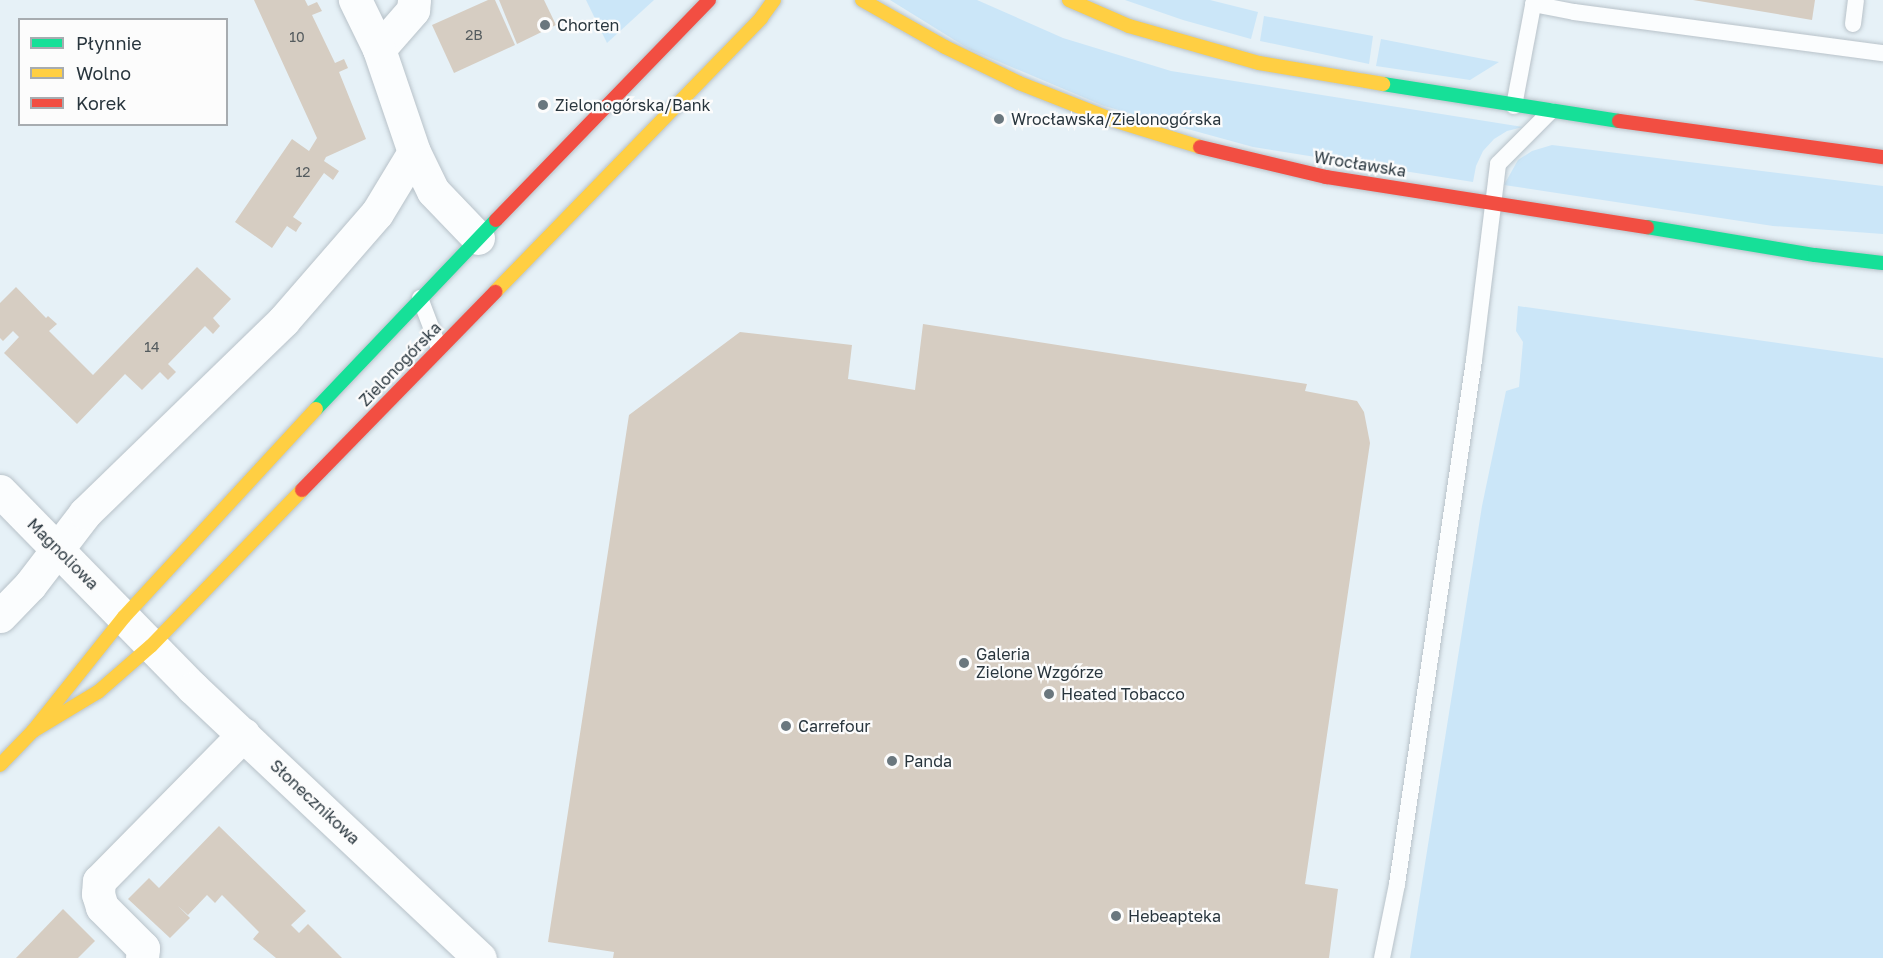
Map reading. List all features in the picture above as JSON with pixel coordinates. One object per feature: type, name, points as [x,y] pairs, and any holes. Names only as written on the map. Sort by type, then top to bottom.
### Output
[{"type":"street","points":[[355,0],[379,48],[414,152],[433,191],[478,238]]},
{"type":"street","points":[[379,48],[413,10],[414,0]]},
{"type":"street","name":"Zielonogórska","points":[[0,765],[33,731],[124,617],[420,298],[709,0]]},
{"type":"street","name":"Zielonogórska","points":[[33,731],[98,692],[150,646],[772,6],[774,0]]},
{"type":"street","name":"Wrocławska","points":[[862,0],[945,47],[1019,82],[1168,140],[1275,167],[1815,255],[1883,263]]},
{"type":"street","points":[[1069,0],[1129,27],[1259,63],[1514,106],[1883,157]]},
{"type":"street","points":[[0,616],[30,585],[85,513],[284,321],[378,213],[414,152]]},
{"type":"street","name":"Magnoliowa","points":[[0,491],[58,548],[150,646]]},
{"type":"street","name":"Słonecznikowa","points":[[150,646],[480,958]]},
{"type":"street","points":[[142,958],[143,948],[102,907],[98,894],[99,881],[244,734]]},
{"type":"lane","points":[[1853,24],[1856,0]]},
{"type":"lane","points":[[1514,106],[1533,2],[1574,12],[1883,53]]},
{"type":"lane","points":[[1382,958],[1397,884],[1474,360],[1498,164],[1551,111]]},
{"type":"lane","points":[[420,298],[438,348]]},
{"type":"shaded area","points":[[586,0],[654,0],[607,43]]},
{"type":"shaded area","points":[[890,0],[977,0],[1063,38],[1171,71],[1523,127],[1507,131],[1494,139],[1483,151],[1476,166],[1473,182],[1253,147],[1104,106],[969,49]]},
{"type":"shaded area","points":[[1125,0],[1210,0],[1258,12],[1251,39],[1183,20]]},
{"type":"shaded area","points":[[1264,16],[1373,36],[1369,64],[1260,41]]},
{"type":"shaded area","points":[[1381,39],[1499,62],[1470,80],[1376,66]]},
{"type":"shaded area","points":[[1552,145],[1883,186],[1883,234],[1773,226],[1504,185],[1518,160],[1532,151]]},
{"type":"shaded area","points":[[1518,306],[1883,358],[1883,958],[1410,958],[1482,506],[1506,391],[1519,387],[1523,342],[1516,331]]},
{"type":"building","points":[[254,0],[305,0],[308,6],[317,2],[322,11],[312,15],[335,63],[344,59],[348,68],[339,72],[366,139],[326,157],[324,161],[339,171],[333,180],[324,173],[293,217],[302,223],[296,232],[287,226],[272,248],[235,222],[292,139],[309,151],[317,138]]},
{"type":"building","points":[[488,0],[495,0],[515,45],[454,73],[432,25]]},
{"type":"building","points":[[499,0],[544,0],[556,25],[517,44]]},
{"type":"building","points":[[1693,0],[1815,0],[1812,20]]},
{"type":"building","points":[[197,267],[231,299],[213,318],[220,326],[213,334],[205,326],[168,364],[176,372],[168,380],[160,372],[142,390],[125,374],[77,424],[4,353],[19,337],[13,331],[3,341],[0,338],[0,303],[16,287],[46,318],[48,316],[57,324],[49,331],[93,375]]},
{"type":"building","name":"Galeria Zielone Wzgórze","points":[[923,324],[1307,384],[1305,391],[1357,401],[1364,412],[1370,443],[1305,884],[1338,889],[1329,958],[613,958],[614,952],[548,942],[629,415],[740,332],[852,345],[848,379],[915,390]]},
{"type":"building","points":[[219,826],[306,911],[291,925],[299,933],[308,924],[342,958],[276,958],[253,939],[259,932],[222,895],[215,903],[207,895],[188,915],[178,906],[190,918],[170,938],[128,899],[149,878],[159,888]]},
{"type":"building","points":[[63,909],[95,941],[78,958],[16,958]]},
{"type":"traffic: fast","points":[[1383,84],[1619,121]]},
{"type":"traffic: fast","points":[[316,409],[496,220]]},
{"type":"traffic: fast","points":[[1647,227],[1815,255],[1883,263]]},
{"type":"traffic: slow","points":[[495,292],[761,18],[774,0]]},
{"type":"traffic: slow","points":[[862,0],[945,47],[1019,83],[1113,120],[1200,147]]},
{"type":"traffic: slow","points":[[1069,0],[1129,26],[1259,63],[1383,84]]},
{"type":"traffic: slow","points":[[0,765],[33,731],[124,617],[316,409]]},
{"type":"traffic: slow","points":[[33,731],[98,692],[151,646],[302,490]]},
{"type":"traffic: jam","points":[[496,220],[709,0]]},
{"type":"traffic: jam","points":[[1619,121],[1883,157]]},
{"type":"traffic: jam","points":[[1200,147],[1326,177],[1647,227]]},
{"type":"traffic: jam","points":[[302,490],[495,292]]},
{"type":"place","name":"Chorten","points":[[545,25]]},
{"type":"place","name":"Zielonogórska/Bank","points":[[543,105]]},
{"type":"place","name":"Wrocławska/Zielonogórska","points":[[999,119]]},
{"type":"place","name":"Galeria Zielone Wzgórze","points":[[964,663]]},
{"type":"place","name":"Heated Tobacco","points":[[1049,694]]},
{"type":"place","name":"Carrefour","points":[[786,726]]},
{"type":"place","name":"Panda","points":[[892,761]]},
{"type":"place","name":"Hebeapteka","points":[[1116,916]]}]
